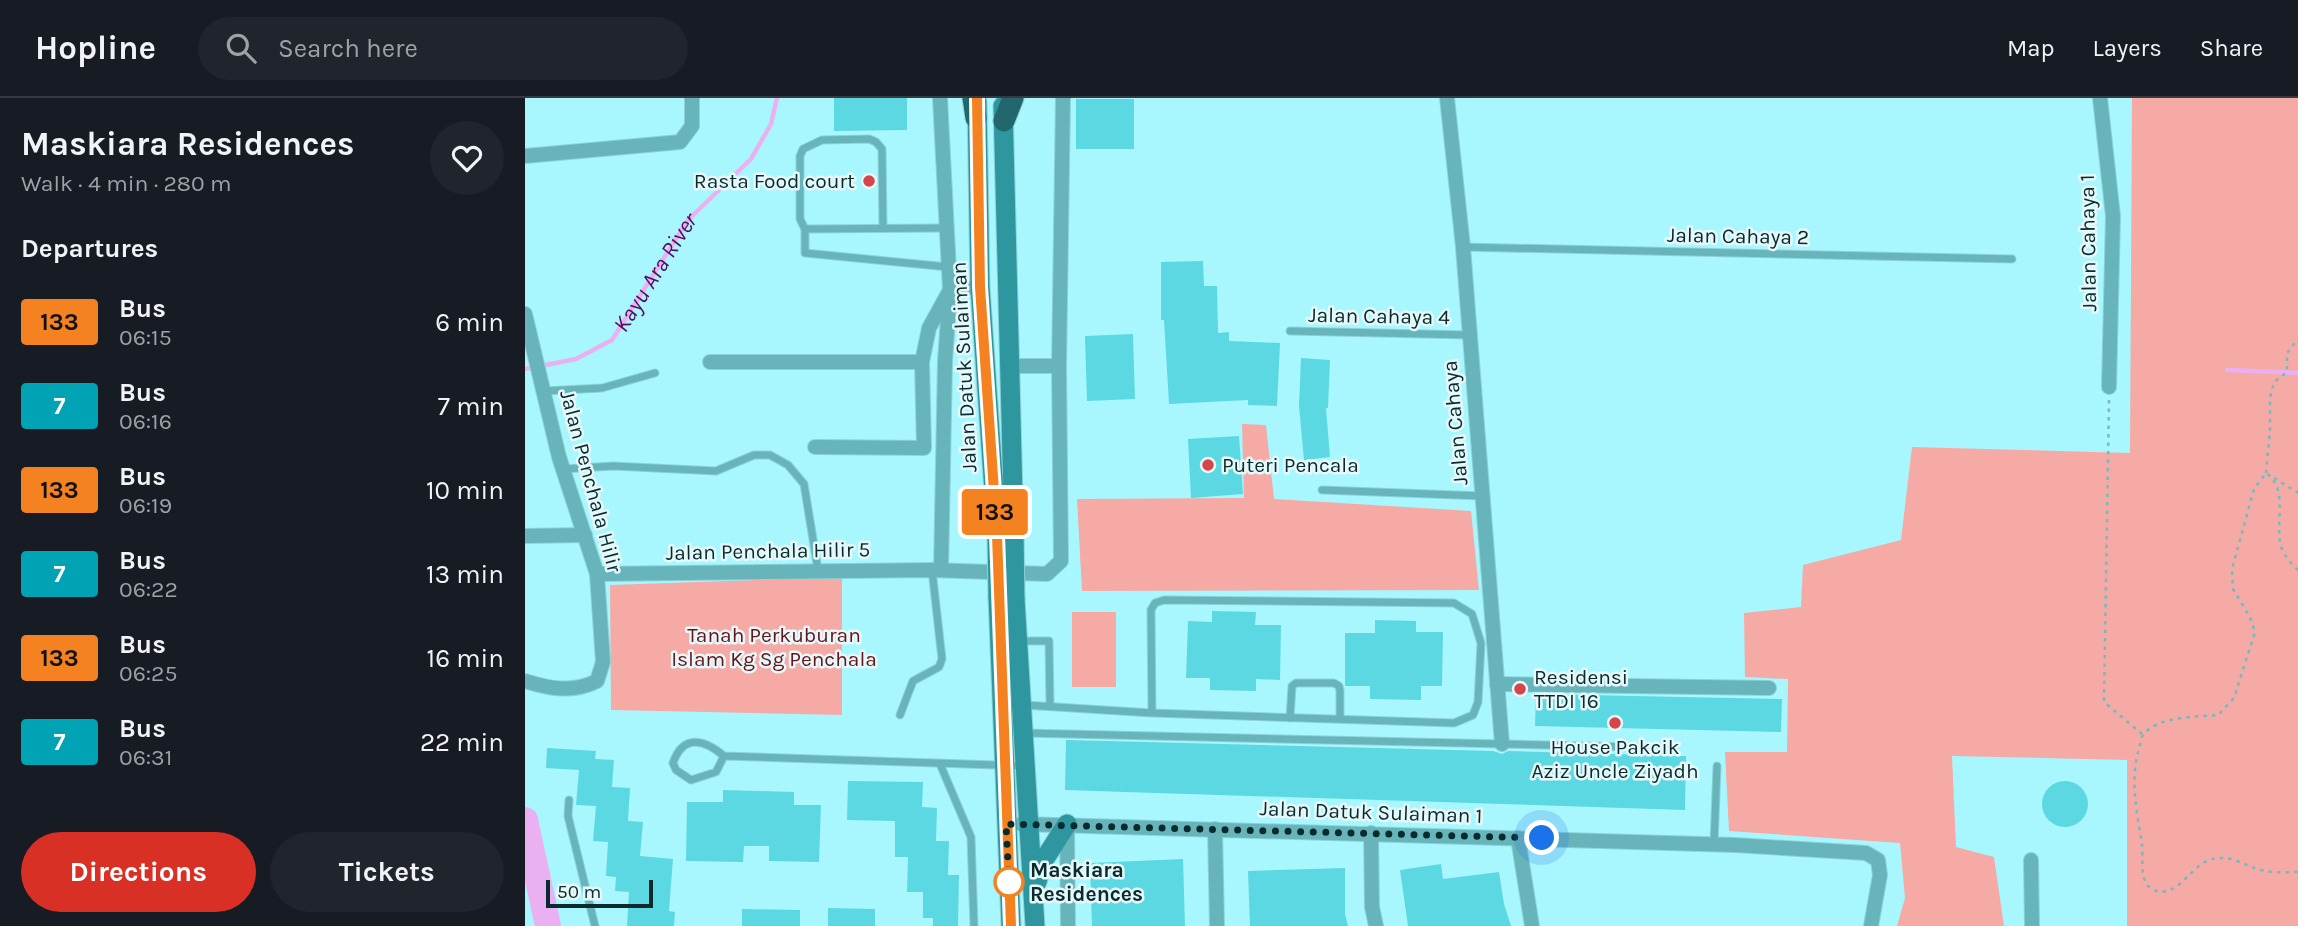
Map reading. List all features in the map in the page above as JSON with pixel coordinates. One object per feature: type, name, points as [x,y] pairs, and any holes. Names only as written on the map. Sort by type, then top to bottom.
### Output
[{"type":"highway","points":[[1004,121],[1013,98]]},
{"type":"main road","name":"Jalan Datuk Sulaiman","points":[[1003,98],[1010,366],[1005,535],[1007,598],[1002,705],[1011,926]]},
{"type":"main road","name":"Jalan Datuk Sulaiman","points":[[975,105],[980,287],[1005,535]]},
{"type":"main road","name":"Jalan Datuk Sulaiman","points":[[1007,598],[1018,641],[1035,926]]},
{"type":"main road","points":[[1034,892],[1042,863],[1067,824]]},
{"type":"street","points":[[525,156],[680,142],[692,126],[692,98]]},
{"type":"street","points":[[940,98],[950,290],[936,570],[1047,574],[1061,561],[1059,366],[1063,98]]},
{"type":"street","name":"Jalan Cahaya","points":[[1447,98],[1462,247],[1502,744]]},
{"type":"street","name":"Jalan Cahaya 1","points":[[2099,98],[2113,216],[2109,387]]},
{"type":"street","points":[[950,290],[980,287]]},
{"type":"street","points":[[815,447],[924,448],[922,362],[929,328],[950,290]]},
{"type":"street","name":"Jalan Penchala Hilir","points":[[525,314],[563,469],[597,574],[603,662],[597,681],[584,687],[550,689],[525,681]]},
{"type":"street","points":[[710,362],[922,362]]},
{"type":"street","points":[[1010,366],[1059,366]]},
{"type":"street","points":[[525,536],[585,535]]},
{"type":"street","name":"Jalan Penchala Hilir 5","points":[[597,574],[936,570]]},
{"type":"street","points":[[1497,684],[1769,688]]},
{"type":"street","name":"Jalan Datuk Sulaiman 1","points":[[1006,824],[1714,844],[1867,853],[1878,860],[1879,875],[1871,926]]},
{"type":"street","points":[[1067,824],[1068,926]]},
{"type":"street","points":[[1215,829],[1217,926]]},
{"type":"street","points":[[1371,833],[1372,907],[1376,926]]},
{"type":"street","points":[[1518,838],[1532,926]]},
{"type":"street","points":[[2031,860],[2032,926]]},
{"type":"lane","points":[[883,229],[882,149],[876,142],[869,139],[822,140],[803,149],[800,156],[800,219],[806,229],[806,253],[948,267]]},
{"type":"lane","points":[[806,229],[946,228]]},
{"type":"lane","name":"Jalan Cahaya 2","points":[[1462,247],[2013,259]]},
{"type":"lane","name":"Jalan Cahaya 4","points":[[1290,331],[1469,335]]},
{"type":"lane","points":[[543,385],[602,388],[655,373]]},
{"type":"lane","points":[[563,469],[613,466],[716,471],[754,455],[770,455],[788,465],[804,484],[818,570]]},
{"type":"lane","points":[[1321,489],[1483,496]]},
{"type":"lane","points":[[899,715],[913,681],[939,667],[942,659],[936,570]]},
{"type":"lane","points":[[1002,705],[1151,713],[1454,723],[1473,715],[1478,702],[1481,643],[1472,614],[1454,603],[1164,600],[1155,603],[1151,610],[1151,713]]},
{"type":"lane","points":[[1018,641],[1049,641],[1050,706]]},
{"type":"lane","points":[[1290,718],[1292,686],[1296,683],[1334,683],[1341,691],[1341,719]]},
{"type":"lane","points":[[1024,733],[1674,748]]},
{"type":"lane","points":[[724,757],[716,772],[691,780],[676,770],[673,763],[677,750],[699,742],[712,746],[724,757],[1026,766]]},
{"type":"lane","points":[[940,764],[971,837],[974,926]]},
{"type":"lane","points":[[1714,844],[1717,766]]},
{"type":"lane","points":[[569,800],[568,816],[595,926]]},
{"type":"path","points":[[2298,340],[2287,352],[2287,372],[2274,382],[2270,398],[2266,473],[2254,489],[2232,569],[2233,589],[2250,617],[2255,632],[2234,698],[2218,715],[2167,719],[2143,735],[2137,756],[2134,803],[2142,848],[2142,875],[2150,888],[2161,892],[2171,890],[2205,862],[2221,858],[2238,859],[2265,871],[2298,872]]},
{"type":"path","points":[[2109,387],[2104,702],[2143,735]]},
{"type":"path","points":[[2266,473],[2298,493]]},
{"type":"path","points":[[2274,478],[2279,494],[2280,544],[2298,570]]},
{"type":"green space","points":[[2132,98],[2298,98],[2298,926],[2127,926],[2127,760],[1952,756],[1956,847],[1994,857],[2004,926],[1897,926],[1905,898],[1900,843],[1729,831],[1725,752],[1787,752],[1788,679],[1745,677],[1744,613],[1801,607],[1803,565],[1901,540],[1912,447],[2130,453]]},
{"type":"green space","points":[[1242,424],[1266,425],[1274,499],[1471,511],[1479,590],[1082,591],[1077,499],[1244,498]]},
{"type":"green space","name":"Tanah Perkuburan Islam Kg Sg Penchala","points":[[842,577],[842,715],[611,710],[610,585]]},
{"type":"green space","points":[[1072,612],[1116,612],[1116,687],[1072,687]]},
{"type":"building","points":[[834,98],[907,98],[907,130],[834,131]]},
{"type":"building","points":[[1076,99],[1134,99],[1134,149],[1076,149]]},
{"type":"building","points":[[1203,261],[1204,286],[1217,286],[1218,333],[1229,332],[1229,341],[1280,343],[1277,406],[1248,405],[1248,400],[1169,404],[1164,320],[1161,320],[1161,262]]},
{"type":"building","points":[[1133,334],[1135,399],[1087,401],[1085,336]]},
{"type":"building","points":[[1301,358],[1330,360],[1326,408],[1330,457],[1304,460],[1299,406]]},
{"type":"building","points":[[1239,436],[1243,494],[1191,498],[1188,439]]},
{"type":"building","points":[[1212,611],[1256,612],[1255,625],[1281,625],[1280,680],[1256,679],[1256,691],[1210,690],[1210,678],[1186,678],[1188,621],[1212,622]]},
{"type":"building","points":[[1375,620],[1416,621],[1416,632],[1443,632],[1442,686],[1421,686],[1421,700],[1370,699],[1370,686],[1345,686],[1345,633],[1375,633]]},
{"type":"building","points":[[1536,694],[1782,699],[1781,732],[1535,726]]},
{"type":"building","points":[[1066,740],[1493,751],[1502,754],[1508,751],[1686,756],[1685,810],[1065,790]]},
{"type":"building","points":[[547,748],[596,751],[595,759],[614,760],[612,787],[630,788],[628,821],[643,822],[640,856],[673,859],[669,911],[675,912],[674,926],[627,926],[629,892],[615,891],[616,877],[606,876],[608,842],[593,841],[596,806],[576,805],[579,770],[546,768]]},
{"type":"building","points":[[848,781],[923,782],[922,807],[937,808],[936,841],[949,841],[948,875],[959,875],[958,926],[933,926],[933,918],[923,918],[923,892],[907,892],[908,857],[895,857],[895,821],[847,820]]},
{"type":"building","points":[[2065,781],[2081,788],[2088,804],[2081,820],[2065,827],[2049,820],[2042,804],[2049,788]]},
{"type":"building","points":[[723,790],[794,792],[794,805],[821,805],[819,862],[769,861],[769,846],[744,846],[743,862],[686,861],[687,802],[723,802]]},
{"type":"building","points":[[1183,859],[1185,926],[1092,926],[1090,863]]},
{"type":"building","points":[[1441,864],[1443,879],[1499,872],[1511,926],[1408,926],[1400,870]]},
{"type":"building","points":[[1345,868],[1345,914],[1348,926],[1250,926],[1248,871]]},
{"type":"building","points":[[828,908],[875,909],[875,926],[828,926]]},
{"type":"building","points":[[742,909],[800,910],[800,926],[742,926]]},
{"type":"waterway","name":"Kayu Ara River","points":[[525,369],[576,359],[612,340],[688,220],[751,159],[771,124],[777,98]]},
{"type":"waterway","points":[[2227,370],[2298,373]]},
{"type":"waterway","name":"Kayu Ara River","points":[[525,820],[548,926]]},
{"type":"bus line","name":"133","points":[[977,98],[980,287],[997,535],[1011,926]]},
{"type":"place","name":"Rasta Food court","points":[[869,181]]},
{"type":"place","name":"Puteri Pencala","points":[[1208,465]]},
{"type":"place","name":"Residensi TTDI 16","points":[[1520,689]]},
{"type":"place","name":"House Pakcik Aziz Uncle Ziyadh","points":[[1615,723]]},
{"type":"place","name":"Maskiara Residences","points":[[1009,882]]},
{"type":"route","points":[[1009,882],[1006,824],[1542,838]]}]
